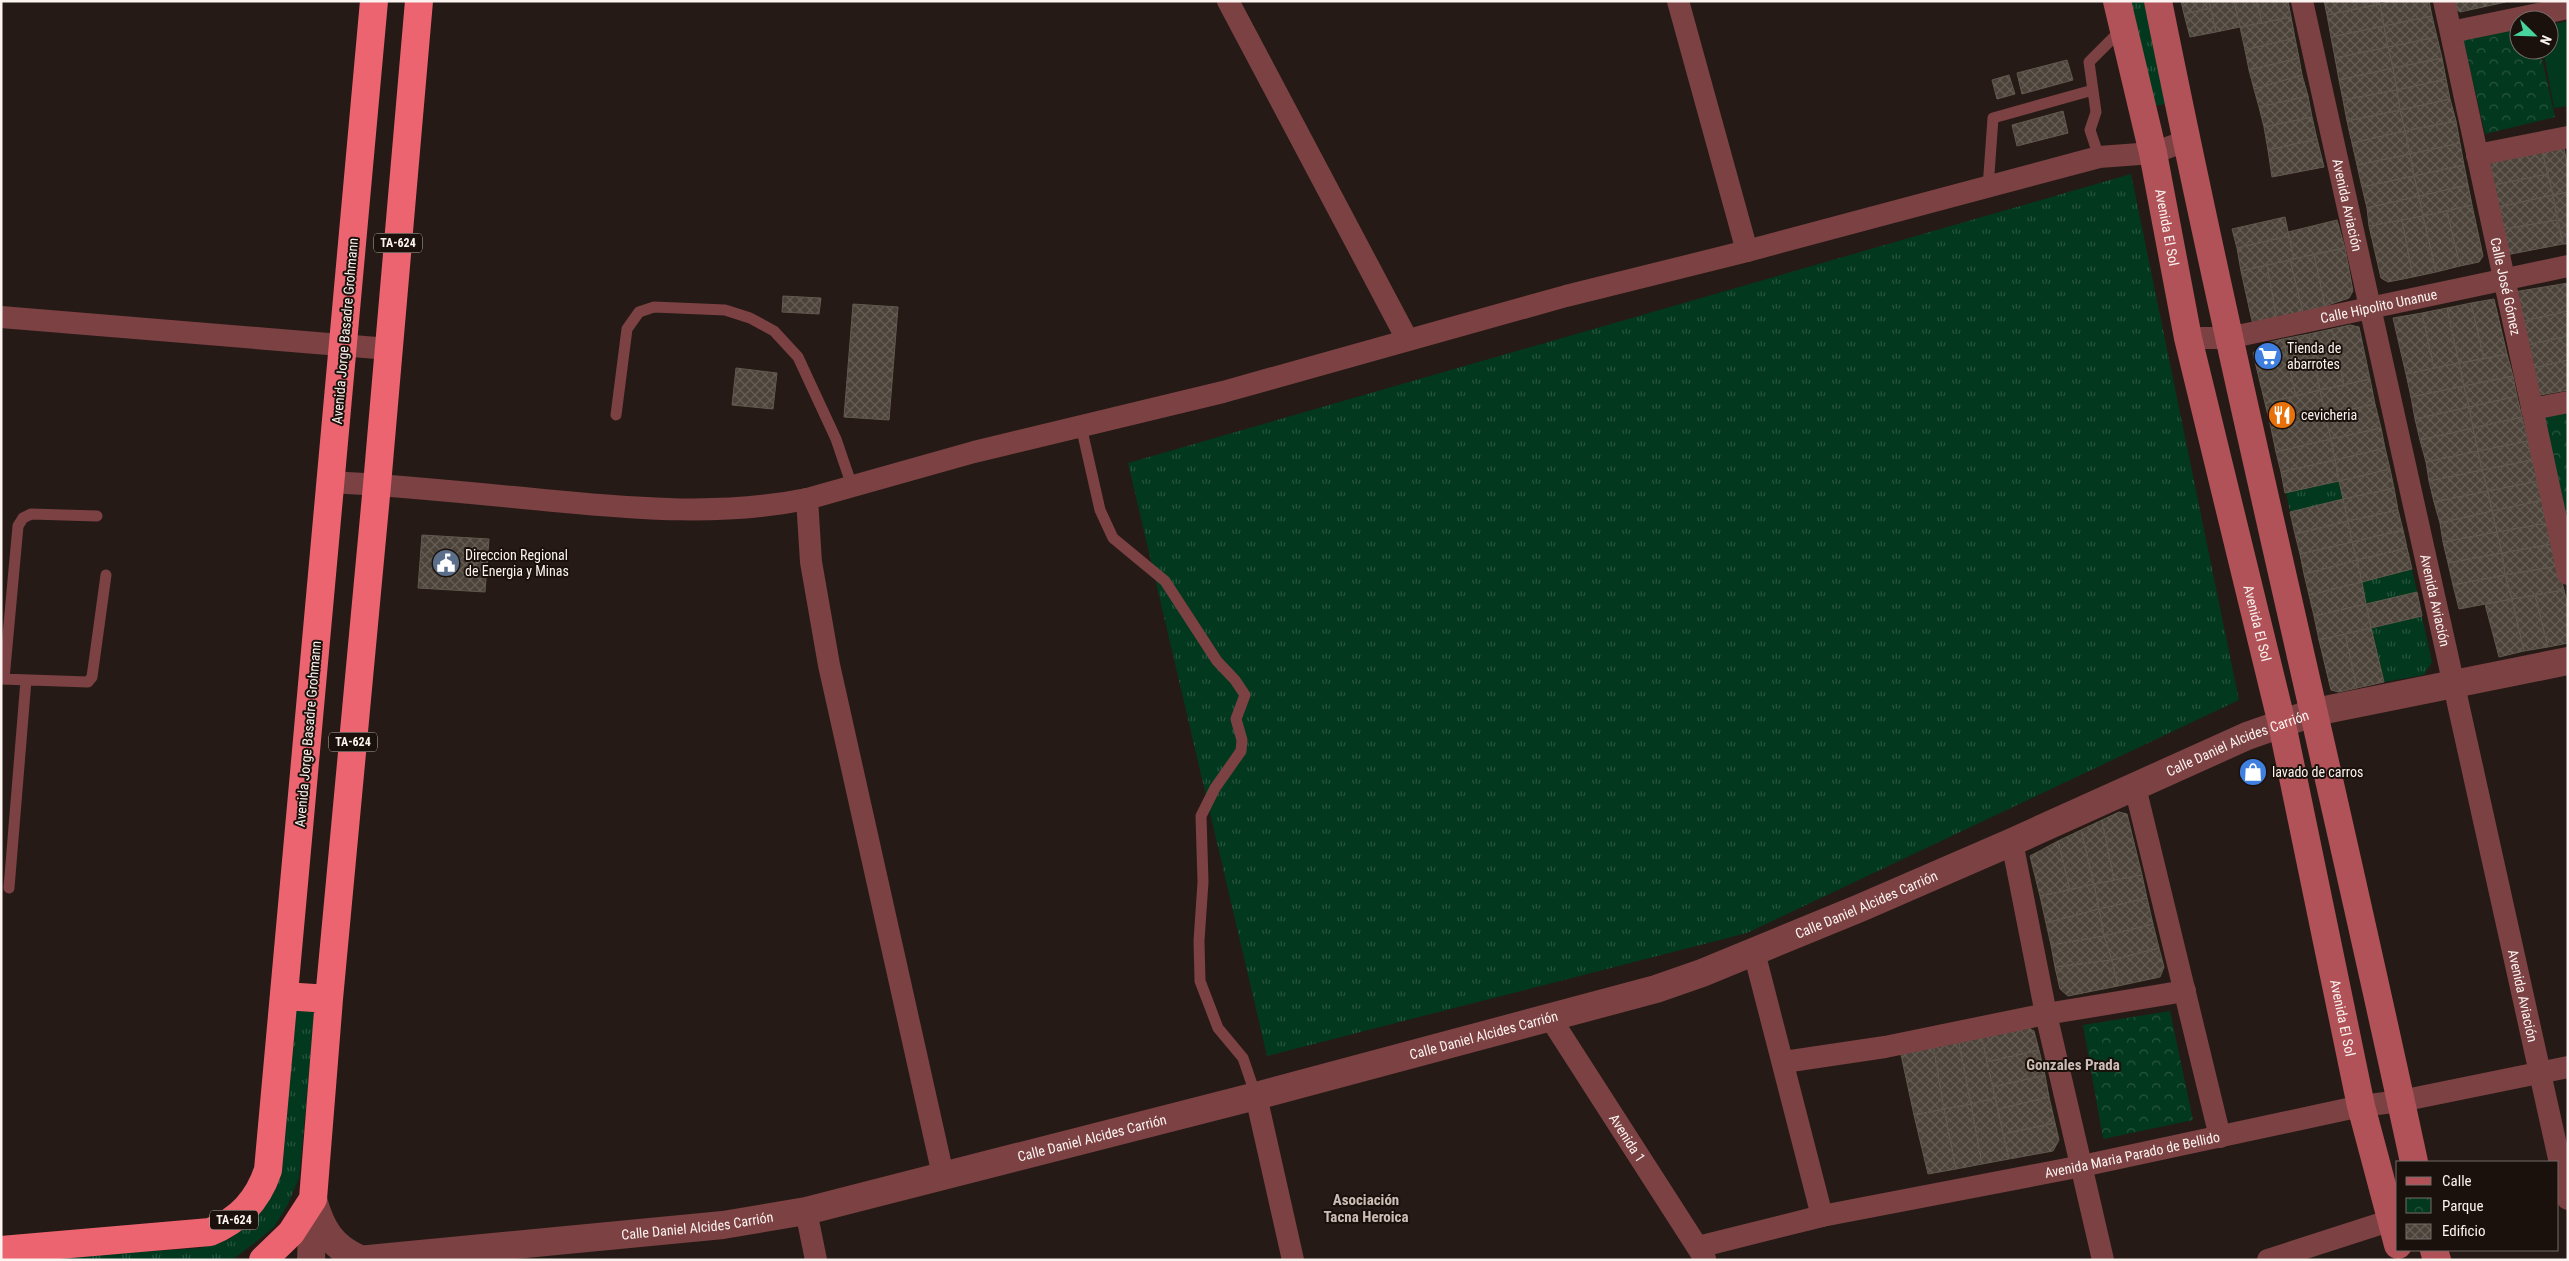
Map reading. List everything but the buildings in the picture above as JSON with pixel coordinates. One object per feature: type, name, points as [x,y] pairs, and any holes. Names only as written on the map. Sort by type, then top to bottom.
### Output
[{"type":"highway","name":"Avenida Jorge Basadre Grohmann","points":[[1,1250],[199,1235],[221,1228],[244,1212],[255,1200],[268,1170],[374,1]]},
{"type":"highway","name":"TA-624","points":[[263,1260],[291,1233],[313,1199],[329,999],[377,485],[419,1]]},
{"type":"highway","points":[[284,996],[329,999]]},
{"type":"main road","name":"Avenida El Sol","points":[[2117,1],[2153,153],[2188,338],[2282,724],[2361,1106],[2396,1228]]},
{"type":"main road","points":[[2158,1],[2228,338],[2315,712],[2414,1161]]},
{"type":"street","points":[[1228,1],[1407,339]]},
{"type":"street","points":[[1678,1],[1747,251]]},
{"type":"street","name":"Avenida Aviación","points":[[2302,1],[2568,1199]]},
{"type":"street","name":"Calle José Gómez","points":[[2444,1],[2532,409],[2563,530],[2568,574]]},
{"type":"street","points":[[2451,32],[2568,8]]},
{"type":"street","points":[[2477,154],[2568,137]]},
{"type":"street","points":[[331,482],[621,507],[708,511],[746,509],[807,500],[974,452],[1302,372],[1407,339],[1566,296],[1747,251],[2099,157],[2153,153],[2186,141]]},
{"type":"street","name":"Calle Hipolito Unanue","points":[[2188,338],[2228,338],[2568,266]]},
{"type":"street","points":[[1,317],[389,349]]},
{"type":"street","points":[[2532,409],[2568,402]]},
{"type":"street","points":[[807,500],[811,562],[829,665],[943,1175]]},
{"type":"street","name":"Calle Daniel Alcides Carrión","points":[[359,1260],[723,1224],[806,1211],[1256,1096],[1549,1016],[1656,989],[1754,952],[2012,842],[2247,736],[2315,712],[2568,662]]},
{"type":"street","points":[[2135,787],[2220,1137]]},
{"type":"street","points":[[2012,842],[2046,1014],[2103,1260]]},
{"type":"street","points":[[1754,952],[1784,1062],[1822,1216]]},
{"type":"street","points":[[1784,1062],[1885,1048],[2046,1014],[2185,991]]},
{"type":"street","name":"Avenida 1","points":[[1549,1016],[1702,1253]]},
{"type":"street","name":"Avenida Maria Parado de Bellido","points":[[1702,1253],[1822,1216],[2082,1166],[2361,1106],[2401,1101],[2568,1066]]},
{"type":"street","points":[[1256,1096],[1293,1260]]},
{"type":"street","points":[[313,1199],[325,1233],[346,1254],[359,1260]]},
{"type":"street","points":[[311,1260],[313,1199]]},
{"type":"street","points":[[806,1211],[816,1260]]},
{"type":"street","points":[[2268,1260],[2396,1228]]},
{"type":"lane","points":[[2099,157],[2090,130],[2096,112],[2089,62],[2123,28]]},
{"type":"lane","points":[[1988,188],[1993,118],[2093,90]]},
{"type":"lane","points":[[616,415],[626,329],[639,312],[654,307],[725,310],[750,318],[774,331],[798,357],[836,439],[852,486]]},
{"type":"lane","points":[[1082,426],[1100,510],[1113,538],[1165,581],[1216,661],[1235,680],[1245,695],[1236,719],[1242,740],[1241,751],[1215,788],[1201,816],[1203,882],[1199,941],[1200,981],[1218,1028],[1243,1058],[1256,1096]]},
{"type":"lane","points":[[97,516],[31,514],[23,518],[18,526],[3,679],[88,682],[92,677],[106,575]]},
{"type":"lane","points":[[9,888],[26,680]]},
{"type":"green space","points":[[2127,1],[2144,1],[2165,104],[2148,107]]},
{"type":"green space","points":[[2568,21],[2568,106],[2554,108],[2545,60],[2559,60],[2559,23]]},
{"type":"green space","points":[[2509,28],[2509,60],[2542,60],[2555,117],[2485,134],[2463,39]]},
{"type":"green space","points":[[2131,174],[2239,700],[1747,933],[1267,1056],[1128,463]]},
{"type":"green space","points":[[2568,410],[2568,519],[2564,520],[2544,414]]},
{"type":"green space","points":[[2339,481],[2343,499],[2290,512],[2286,493]]},
{"type":"green space","points":[[2412,569],[2417,592],[2366,604],[2362,582]]},
{"type":"green space","points":[[2422,616],[2432,662],[2424,675],[2384,682],[2371,628]]},
{"type":"green space","points":[[297,1003],[306,1005],[315,1014],[299,1178],[287,1206],[274,1227],[232,1260],[15,1260],[200,1248],[229,1239],[258,1216],[270,1197],[291,1014]]},
{"type":"green space","points":[[2170,1011],[2193,1120],[2103,1139],[2083,1025]]},
{"type":"place","name":"Tienda de abarrotes","points":[[2268,356]]},
{"type":"place","name":"cevicheria","points":[[2282,415]]},
{"type":"place","name":"Direccion Regional de Energia y Minas","points":[[446,563]]},
{"type":"place","name":"lavado de carros","points":[[2253,772]]},
{"type":"district","name":"Gonzales Prada","points":[[2073,1065]]},
{"type":"district","name":"Asociación Tacna Heroica","points":[[1366,1208]]}]
